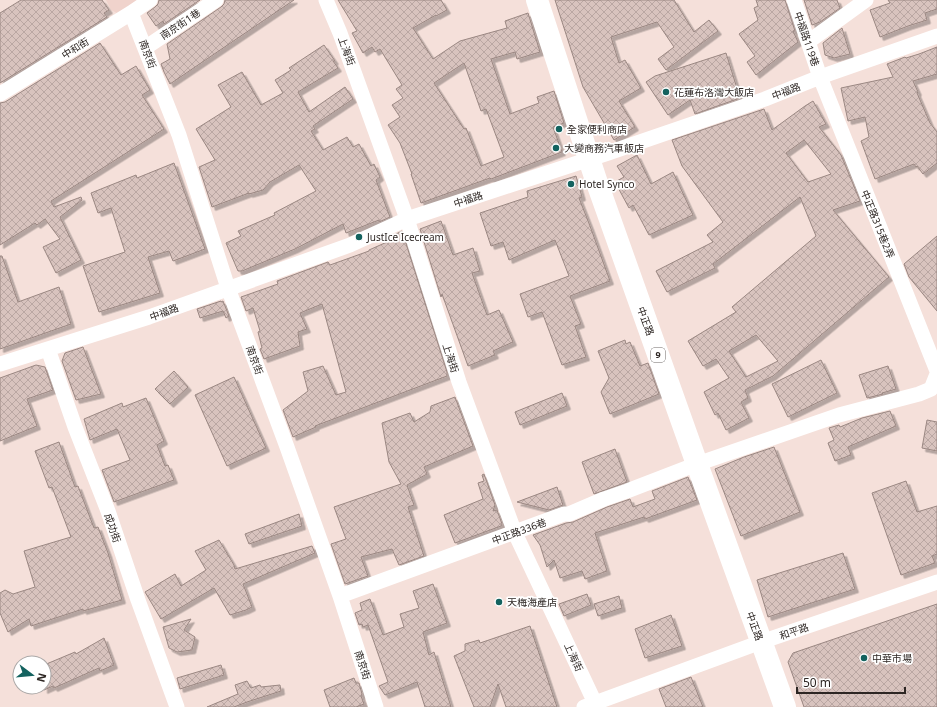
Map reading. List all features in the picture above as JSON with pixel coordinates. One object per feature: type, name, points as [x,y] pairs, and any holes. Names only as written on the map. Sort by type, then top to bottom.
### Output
[{"type":"main road","name":"中正路","points":[[537,0],[589,160],[785,707]]},
{"type":"street","name":"中和街","points":[[0,94],[132,13],[150,0]]},
{"type":"street","name":"南京街1巷","points":[[145,48],[216,0]]},
{"type":"street","name":"上海街","points":[[326,0],[340,33],[407,218],[459,382],[515,533],[592,706]]},
{"type":"street","name":"中福路119巷","points":[[794,0],[820,77]]},
{"type":"street","points":[[808,42],[866,0]]},
{"type":"street","name":"南京街","points":[[132,13],[179,135],[228,288],[285,440],[340,596],[376,707]]},
{"type":"street","name":"中福路","points":[[0,364],[149,317],[350,245],[407,218],[589,160],[765,99],[820,77],[937,36]]},
{"type":"street","name":"中正路315巷2弄","points":[[820,77],[937,371]]},
{"type":"street","name":"成功街","points":[[48,349],[177,707]]},
{"type":"street","name":"中正路336巷","points":[[340,596],[564,514],[569,514],[604,499],[697,464],[839,415],[919,394],[931,389],[937,374]]},
{"type":"street","name":"和平路","points":[[592,706],[649,683],[761,642],[937,582]]},
{"type":"shaded area","points":[[106,0],[149,0],[121,15],[111,10]]},
{"type":"building","points":[[21,0],[102,0],[109,10],[104,13],[107,17],[0,83],[0,13]]},
{"type":"building","points":[[159,0],[200,0],[164,24],[163,21],[156,26],[147,13],[158,4]]},
{"type":"building","points":[[225,0],[294,0],[170,84],[161,64],[170,59],[167,44],[221,7]]},
{"type":"building","points":[[338,0],[441,0],[447,10],[413,28],[433,59],[460,41],[507,28],[505,21],[528,13],[540,52],[517,59],[515,52],[491,59],[510,114],[539,103],[537,97],[554,91],[564,123],[553,127],[562,152],[491,179],[490,178],[421,203],[400,143],[388,125],[400,117],[392,105],[403,98],[396,89],[402,85],[380,49],[375,52],[372,47],[363,53],[352,33],[357,31]],"holes":[[[464,63],[481,111],[486,109],[504,157],[481,166],[466,128],[464,129],[434,83]]]},
{"type":"building","points":[[555,0],[674,0],[694,32],[709,20],[718,31],[666,70],[658,59],[674,47],[657,22],[611,37],[619,63],[625,60],[641,88],[619,101],[635,127],[614,140],[583,87]]},
{"type":"building","points":[[756,0],[785,0],[795,31],[793,31],[798,42],[756,75],[747,62],[755,56],[739,34],[758,20],[754,8],[758,6]]},
{"type":"building","points":[[804,0],[837,0],[840,8],[820,22],[812,25]]},
{"type":"building","points":[[888,0],[937,0],[937,9],[925,13],[927,20],[880,37],[870,10],[890,3]]},
{"type":"building","points":[[842,28],[850,54],[834,58],[825,55],[823,43]]},
{"type":"building","points":[[100,43],[121,75],[136,66],[150,90],[142,95],[164,129],[51,201],[54,207],[81,197],[82,200],[60,217],[81,260],[56,273],[43,247],[60,239],[45,219],[37,225],[35,223],[0,245],[0,103],[5,102]]},
{"type":"building","points":[[324,45],[338,68],[298,92],[309,112],[345,87],[353,99],[313,126],[315,129],[311,131],[323,150],[347,137],[353,147],[359,144],[371,166],[374,164],[380,177],[376,180],[390,217],[346,233],[343,224],[295,249],[242,271],[238,271],[226,243],[241,236],[238,231],[275,215],[274,213],[316,191],[299,165],[270,182],[263,190],[249,193],[212,207],[199,167],[215,160],[196,129],[231,107],[218,85],[242,72],[261,105],[283,93],[275,80],[291,70],[289,68]]},
{"type":"building","points":[[937,47],[937,74],[913,81],[930,123],[937,132],[937,163],[923,174],[914,164],[875,179],[861,141],[869,137],[865,117],[848,121],[841,88],[893,77],[887,64]]},
{"type":"building","points":[[726,53],[740,98],[695,114],[690,100],[668,115],[646,82],[655,76]]},
{"type":"building","points":[[813,101],[826,124],[819,127],[841,155],[860,201],[833,210],[889,277],[773,376],[745,390],[748,398],[741,402],[749,418],[726,430],[718,413],[715,415],[704,392],[729,378],[716,359],[703,366],[688,341],[736,312],[732,307],[816,236],[800,197],[713,264],[715,268],[667,292],[656,271],[713,242],[707,235],[723,222],[682,166],[672,140],[764,109],[772,130]],"holes":[[[804,140],[831,174],[808,182],[786,153]],[[756,335],[778,361],[746,377],[729,351]]]},
{"type":"building","points":[[637,155],[651,184],[673,172],[693,215],[649,235],[633,205],[629,208],[615,182],[624,177],[617,166]]},
{"type":"building","points":[[174,163],[205,249],[173,261],[169,251],[148,257],[160,293],[99,312],[83,266],[125,252],[111,208],[98,213],[91,193],[136,175],[137,178]]},
{"type":"building","points":[[576,176],[582,197],[579,198],[610,281],[570,296],[581,324],[575,326],[586,357],[562,365],[542,312],[528,317],[520,294],[569,276],[555,240],[509,260],[503,242],[491,246],[480,213],[528,197],[527,191]]},
{"type":"building","points":[[441,221],[453,255],[473,248],[480,271],[472,273],[487,315],[499,310],[513,342],[493,351],[495,355],[468,366],[442,294],[441,297],[420,229]]},
{"type":"building","points":[[402,231],[447,376],[315,426],[316,427],[293,437],[283,410],[308,391],[303,372],[323,366],[336,395],[346,392],[322,304],[300,313],[307,329],[298,332],[300,346],[264,359],[260,349],[262,348],[258,332],[260,331],[253,308],[246,311],[241,297],[278,284],[277,281],[328,262],[330,265],[369,251],[387,242],[386,239]]},
{"type":"building","points":[[937,236],[937,311],[909,277],[904,264]]},
{"type":"building","points":[[0,256],[2,256],[18,302],[59,287],[71,324],[0,349]]},
{"type":"building","points":[[223,301],[229,316],[226,318],[223,311],[200,318],[197,309]]},
{"type":"building","points":[[625,340],[626,344],[630,342],[640,366],[648,363],[659,394],[610,414],[601,392],[609,378],[598,351]]},
{"type":"building","points":[[83,347],[101,394],[76,400],[62,361],[65,353]]},
{"type":"building","points":[[821,360],[837,393],[788,417],[772,384]]},
{"type":"building","points":[[36,365],[45,367],[53,390],[27,399],[37,426],[0,441],[0,378]]},
{"type":"building","points":[[888,366],[896,389],[867,398],[859,375]]},
{"type":"building","points":[[174,371],[188,387],[170,404],[155,389]]},
{"type":"building","points":[[234,377],[266,448],[227,466],[195,395]]},
{"type":"building","points":[[562,393],[567,406],[520,425],[515,412]]},
{"type":"building","points":[[455,397],[473,446],[424,467],[427,474],[407,485],[414,505],[408,507],[424,556],[399,565],[392,549],[361,557],[368,576],[345,584],[331,544],[346,539],[334,507],[401,484],[389,462],[382,423],[410,413],[414,422],[430,412],[431,406]]},
{"type":"building","points":[[146,398],[164,441],[157,445],[165,466],[168,465],[174,480],[114,502],[102,470],[130,460],[117,429],[90,440],[84,419],[122,403],[123,407]]},
{"type":"building","points":[[890,411],[896,426],[848,447],[851,455],[835,461],[828,443],[834,440],[829,428],[839,425],[840,427],[862,418]]},
{"type":"building","points":[[927,420],[937,422],[937,451],[922,448]]},
{"type":"building","points":[[59,442],[75,487],[78,486],[94,528],[98,527],[108,553],[122,600],[83,611],[83,609],[31,626],[29,619],[8,632],[0,613],[0,593],[5,590],[13,594],[35,587],[24,551],[71,537],[52,487],[49,488],[35,451]]},
{"type":"building","points":[[774,447],[800,512],[741,536],[715,469]]},
{"type":"building","points":[[615,449],[627,482],[594,494],[582,462]]},
{"type":"building","points":[[484,474],[495,505],[493,511],[497,510],[502,524],[501,526],[455,543],[444,515],[483,499],[478,483],[484,481],[482,475]]},
{"type":"building","points":[[688,477],[697,500],[645,519],[644,517],[595,533],[607,571],[585,579],[582,571],[560,578],[554,560],[547,567],[540,545],[533,535],[566,523],[573,522],[630,499],[633,507],[655,499],[652,491]]},
{"type":"building","points":[[906,481],[917,512],[937,506],[937,554],[932,556],[935,563],[901,575],[872,493]]},
{"type":"building","points":[[557,487],[563,505],[549,510],[517,502]]},
{"type":"building","points":[[299,514],[302,526],[249,544],[245,534]]},
{"type":"building","points":[[219,540],[235,569],[312,546],[315,553],[243,584],[252,607],[246,610],[230,615],[214,588],[161,619],[145,592],[175,574],[181,586],[206,570],[195,551]]},
{"type":"building","points":[[843,553],[855,589],[768,617],[757,580]]},
{"type":"building","points":[[433,584],[447,623],[423,632],[429,655],[434,652],[451,707],[425,707],[417,682],[385,695],[379,686],[388,682],[368,625],[363,627],[362,624],[359,625],[355,613],[362,610],[360,603],[370,599],[383,635],[404,627],[400,614],[419,608],[413,591]]},
{"type":"building","points":[[587,594],[591,605],[564,616],[559,604]]},
{"type":"building","points":[[619,596],[622,608],[598,616],[594,604]]},
{"type":"building","name":"中華市場","points":[[937,604],[937,707],[804,707],[788,662],[793,653]]},
{"type":"building","points":[[671,615],[682,646],[645,658],[635,629]]},
{"type":"building","points":[[191,619],[184,630],[195,637],[192,650],[177,652],[169,648],[163,627]]},
{"type":"building","points":[[530,626],[557,707],[506,707],[498,684],[490,707],[474,707],[454,656],[465,651],[465,644],[479,640],[480,643]]},
{"type":"building","points":[[104,638],[114,665],[100,671],[99,668],[54,688],[52,686],[52,662],[75,652],[76,654]]},
{"type":"building","points":[[221,665],[224,675],[180,689],[177,678]]},
{"type":"building","points":[[691,677],[703,707],[666,707],[659,689]]},
{"type":"building","points":[[354,678],[356,683],[359,683],[364,704],[356,707],[330,707],[324,690]]},
{"type":"building","points":[[247,681],[251,688],[260,685],[261,687],[280,685],[281,691],[234,707],[207,707],[238,694],[235,685]]},
{"type":"place","name":"花蓮布洛灣大飯店","points":[[666,92]]},
{"type":"place","name":"全家便利商店","points":[[559,129]]},
{"type":"place","name":"大變商務汽車飯店","points":[[556,148]]},
{"type":"place","name":"Hotel Synco","points":[[571,184]]},
{"type":"place","name":"JustIce Icecream","points":[[359,237]]},
{"type":"place","name":"天梅海產店","points":[[499,602]]},
{"type":"place","name":"中華市場","points":[[864,658]]}]
